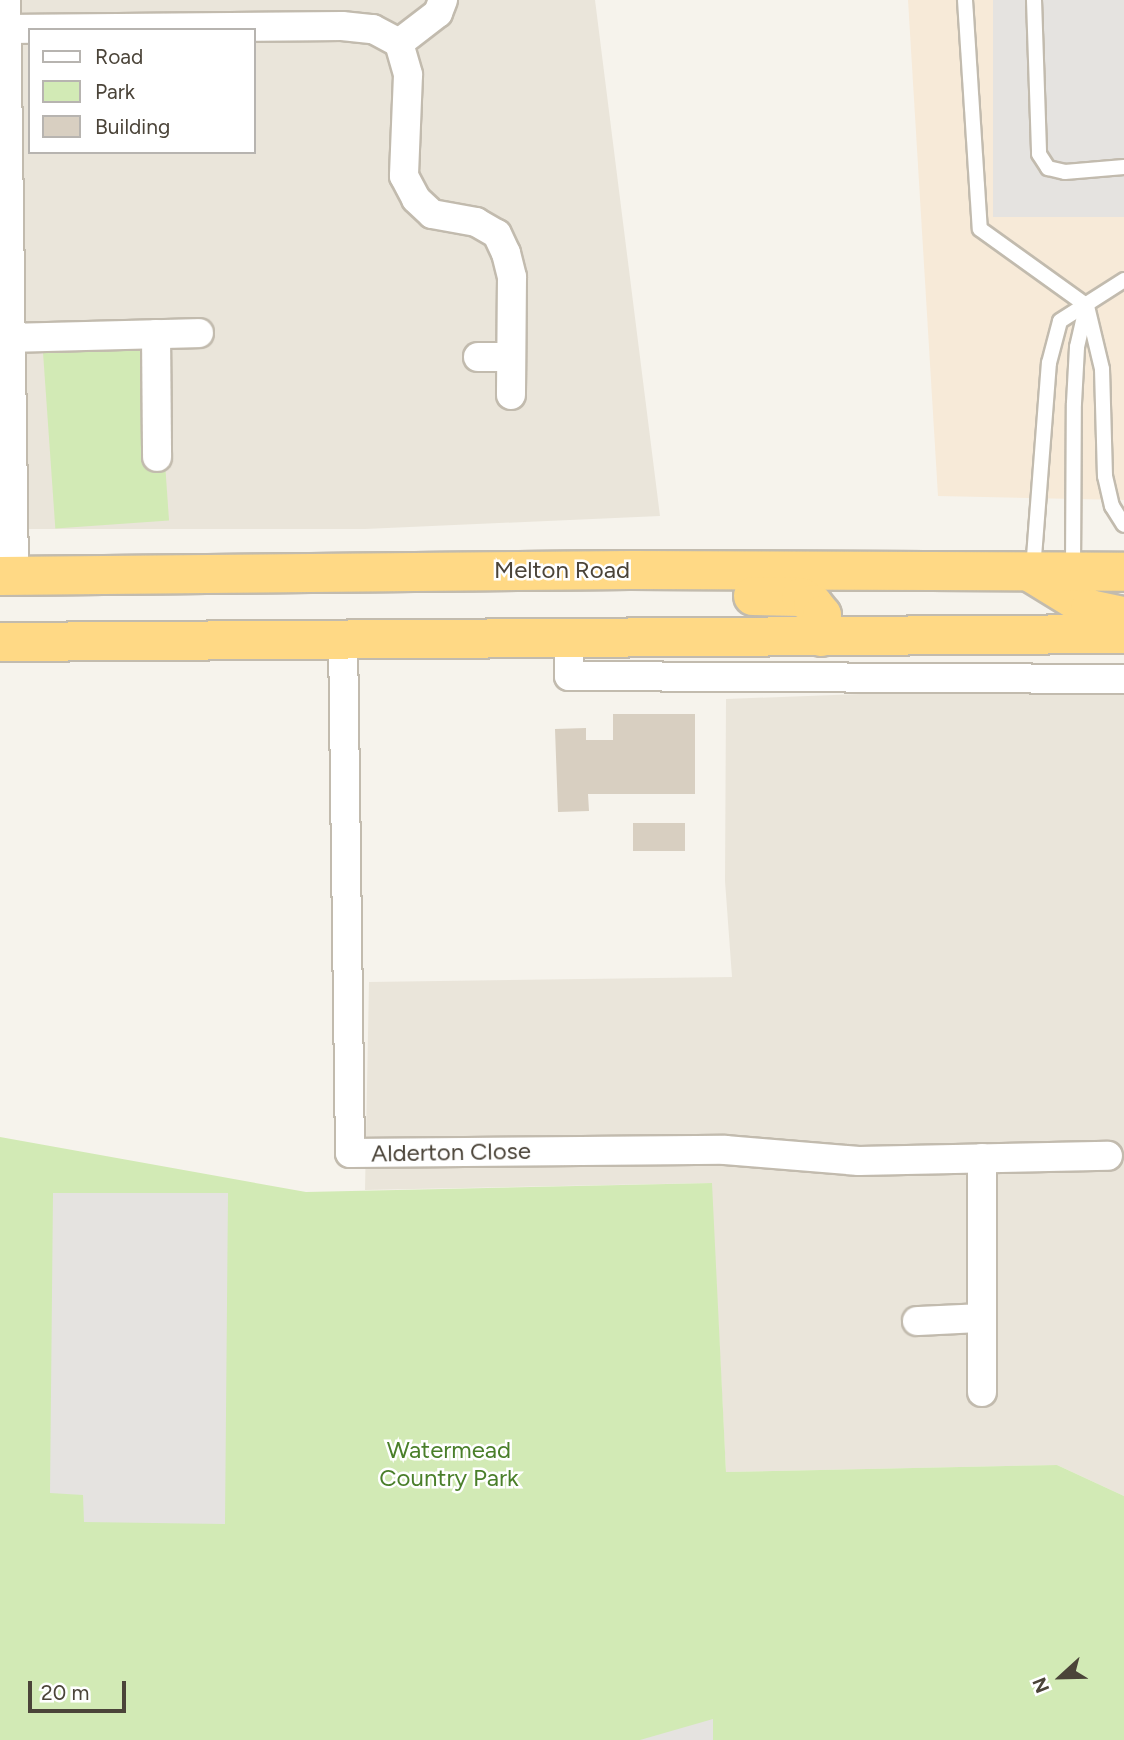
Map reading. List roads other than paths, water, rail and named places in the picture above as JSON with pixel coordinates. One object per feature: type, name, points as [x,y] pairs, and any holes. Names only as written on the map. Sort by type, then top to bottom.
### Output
[{"type":"highway","name":"Melton Road","points":[[7,576],[630,569],[1033,573],[1069,584],[1124,572]]},
{"type":"highway","points":[[630,569],[653,591],[801,597],[822,615],[821,637]]},
{"type":"highway","points":[[1040,635],[1069,584],[1090,609],[1124,616]]},
{"type":"highway","points":[[3,641],[1124,634]]},
{"type":"street","points":[[6,0],[9,338],[7,576]]},
{"type":"street","points":[[399,43],[438,13],[443,0]]},
{"type":"street","points":[[118,28],[342,26],[373,29],[399,43],[408,75],[404,176],[416,199],[432,214],[476,222],[496,234],[512,277],[511,395]]},
{"type":"street","points":[[6,29],[28,29]]},
{"type":"street","points":[[9,338],[199,333]]},
{"type":"street","points":[[156,334],[157,457]]},
{"type":"street","points":[[478,357],[510,357]]},
{"type":"street","points":[[753,676],[755,637]]},
{"type":"street","name":"Alderton Close","points":[[343,638],[350,1153],[725,1150],[859,1161],[1108,1156]]},
{"type":"street","points":[[569,638],[569,676],[1124,679]]},
{"type":"street","points":[[982,1158],[979,1318],[982,1392]]},
{"type":"street","points":[[917,1321],[979,1318]]},
{"type":"lane","points":[[965,0],[980,229],[1087,306],[1102,369],[1105,476],[1112,506],[1124,525]]},
{"type":"lane","points":[[1034,0],[1039,154],[1048,168],[1065,172],[1124,167]]},
{"type":"lane","points":[[1033,573],[1049,363],[1060,321],[1087,306],[1103,290],[1124,280]]},
{"type":"lane","points":[[1069,584],[1075,380],[1087,306]]},
{"type":"park label","name":"Watermead Country Park","points":[[449,1464]]}]
